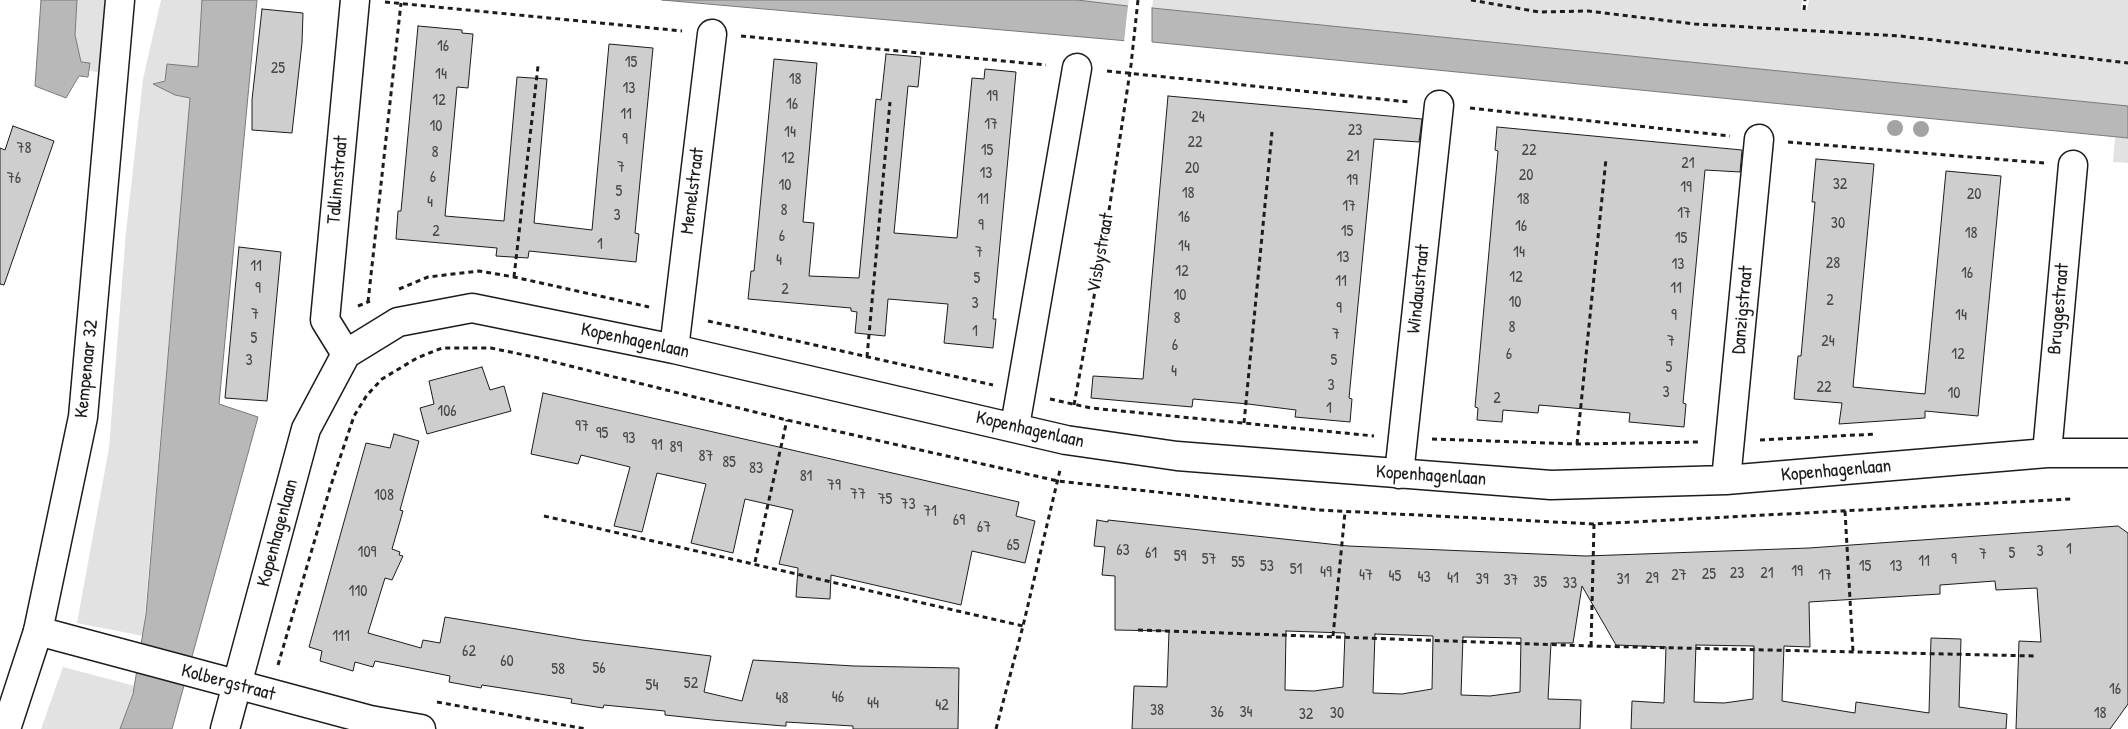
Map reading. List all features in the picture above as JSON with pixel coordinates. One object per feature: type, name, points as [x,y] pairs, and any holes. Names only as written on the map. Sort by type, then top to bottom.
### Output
[{"type":"street","name":"Kempenaar 32","points":[[6,729],[38,631],[83,417],[120,0]]},
{"type":"street","name":"Tallinnstraat","points":[[325,320],[365,0]]},
{"type":"street","name":"Memelstraat","points":[[674,349],[712,34]]},
{"type":"street","points":[[1015,426],[1023,392],[1077,68]]},
{"type":"street","name":"Windaustraat","points":[[1399,474],[1439,105]]},
{"type":"street","name":"Danzigstraat","points":[[1726,480],[1759,139]]},
{"type":"street","name":"Bruggestraat","points":[[2047,453],[2073,165]]},
{"type":"street","name":"Kopenhagenlaan","points":[[224,729],[306,429],[346,354],[398,322],[472,308],[674,349],[1015,426],[1066,440],[1177,456],[1551,485],[1726,480],[2047,453],[2128,453]]},
{"type":"street","points":[[325,320],[346,354]]},
{"type":"street","name":"Kolbergstraat","points":[[38,631],[203,677],[370,720],[421,729]]},
{"type":"path","points":[[365,0],[1130,73],[1759,139],[2073,165]]},
{"type":"path","name":"Visbystraat","points":[[996,729],[1023,626],[1074,405],[1105,236],[1130,73],[1138,0]]},
{"type":"path","points":[[1471,0],[1539,12],[1588,11],[1695,24],[1900,36],[2128,63]]},
{"type":"path","points":[[1804,10],[1805,0]]},
{"type":"path","points":[[368,302],[401,3]]},
{"type":"path","points":[[514,277],[538,66]]},
{"type":"path","points":[[867,357],[890,102]]},
{"type":"path","points":[[1244,423],[1272,132]]},
{"type":"path","points":[[1577,444],[1606,159]]},
{"type":"path","points":[[394,291],[428,277],[479,271],[679,314],[1074,405],[1244,423],[1403,438],[1577,444],[1730,441],[1878,434]]},
{"type":"path","points":[[325,320],[377,298]]},
{"type":"path","points":[[755,562],[787,420]]},
{"type":"path","points":[[1844,511],[1853,652]]},
{"type":"path","points":[[1333,636],[1345,512]]},
{"type":"path","points":[[544,516],[755,562],[1023,626]]},
{"type":"path","points":[[1591,646],[1594,524]]},
{"type":"path","points":[[1138,630],[1591,646],[2035,656]]},
{"type":"shaded area","points":[[41,0],[77,0],[75,35],[81,62],[90,63],[88,77],[79,76],[66,98],[35,86]]},
{"type":"shaded area","points":[[77,0],[110,0],[103,74],[89,70],[90,63],[81,62],[75,35]]},
{"type":"shaded area","points":[[161,0],[202,0],[198,68],[154,84],[175,95],[190,98],[143,636],[77,623],[109,448],[126,232],[143,79]]},
{"type":"shaded area","points":[[202,0],[257,0],[219,404],[258,417],[172,729],[120,729],[133,694],[146,614],[190,98],[175,95],[153,84],[165,81],[167,64],[198,67]]},
{"type":"shaded area","points":[[662,0],[1077,0],[1128,6],[1128,41]]},
{"type":"shaded area","points":[[1077,0],[1129,0],[1128,6]]},
{"type":"shaded area","points":[[1153,0],[1802,0],[1801,10],[1807,10],[1809,0],[2128,0],[2128,106],[1152,8]]},
{"type":"shaded area","points":[[1152,8],[2128,106],[2128,138],[1152,42]]},
{"type":"shaded area","points":[[2115,137],[2128,138],[2128,163],[2113,162]]},
{"type":"shaded area","points":[[63,667],[135,686],[120,729],[41,729]]},
{"type":"pier","points":[[1128,4],[1131,6],[1131,41],[1124,43]]},
{"type":"building","points":[[262,9],[303,13],[302,43],[292,133],[252,130],[252,100]]},
{"type":"building","points":[[418,26],[462,30],[462,33],[473,34],[468,88],[457,87],[445,216],[504,221],[517,77],[547,79],[534,223],[592,230],[609,44],[653,48],[635,233],[639,234],[636,262],[529,251],[528,258],[496,256],[497,248],[396,239],[398,211],[401,211]]},
{"type":"building","points":[[886,54],[921,57],[918,87],[908,86],[894,233],[957,238],[972,78],[984,79],[985,69],[1016,72],[993,319],[996,319],[993,348],[944,343],[948,304],[888,299],[885,336],[855,333],[857,312],[851,311],[851,308],[748,299],[751,271],[754,271],[774,59],[817,63],[803,222],[814,223],[809,276],[859,278],[876,99],[881,100]]},
{"type":"building","points":[[1168,96],[1422,119],[1419,142],[1374,139],[1349,398],[1352,399],[1350,422],[1295,417],[1296,410],[1248,404],[1193,399],[1192,407],[1091,398],[1093,376],[1143,379]]},
{"type":"building","points":[[13,126],[54,141],[4,285],[0,284],[0,148],[5,150]]},
{"type":"building","points":[[1497,127],[1742,150],[1740,172],[1705,170],[1683,403],[1686,404],[1684,427],[1629,422],[1630,413],[1539,405],[1538,413],[1503,410],[1502,422],[1477,420],[1478,408],[1475,407],[1498,151],[1495,150]]},
{"type":"building","points":[[1816,159],[1874,164],[1853,387],[1925,394],[1946,171],[2001,176],[1978,416],[1925,411],[1925,418],[1839,424],[1842,403],[1794,399],[1798,356],[1801,356],[1815,202],[1812,202]]},
{"type":"building","points":[[239,247],[281,252],[267,401],[225,398]]},
{"type":"building","points":[[482,367],[490,390],[504,386],[511,411],[427,434],[420,408],[434,404],[429,381]]},
{"type":"building","points":[[543,393],[1019,502],[1016,516],[1035,521],[1025,563],[972,551],[961,605],[831,575],[830,599],[796,597],[798,568],[779,564],[793,510],[745,499],[733,553],[691,543],[706,484],[657,473],[642,532],[614,526],[630,467],[581,455],[578,464],[531,454]]},
{"type":"building","points":[[394,434],[419,441],[400,510],[403,511],[392,549],[400,552],[399,555],[403,556],[392,580],[385,578],[368,633],[421,648],[423,640],[440,643],[445,617],[582,640],[711,656],[704,692],[742,701],[753,660],[854,666],[959,668],[958,729],[853,729],[853,726],[786,722],[786,726],[784,726],[665,715],[665,711],[604,705],[603,708],[571,703],[572,699],[482,685],[481,688],[449,682],[450,676],[375,661],[373,667],[355,662],[353,671],[320,661],[322,651],[309,647],[366,443],[390,448]]},
{"type":"building","points":[[1097,520],[1348,546],[1586,556],[1809,548],[2118,526],[2128,533],[2128,704],[2110,729],[2016,729],[2019,641],[2041,642],[2037,588],[1996,590],[1995,581],[1940,585],[1940,594],[1809,602],[1810,647],[1784,646],[1782,701],[1855,713],[1856,702],[1929,713],[1931,638],[1961,639],[1959,707],[2007,714],[2006,729],[1631,729],[1632,701],[1664,703],[1666,647],[1616,645],[1582,586],[1573,643],[1551,643],[1548,699],[1581,700],[1580,729],[1132,729],[1134,686],[1167,687],[1169,631],[1115,630],[1115,576],[1102,575],[1105,547],[1094,546]],"holes":[[[1286,631],[1345,633],[1343,687],[1314,691],[1285,690]],[[1375,634],[1433,636],[1432,689],[1402,694],[1373,693]],[[1463,637],[1521,638],[1520,692],[1490,696],[1461,695]],[[1696,645],[1754,646],[1753,699],[1724,703],[1694,702]]]}]
